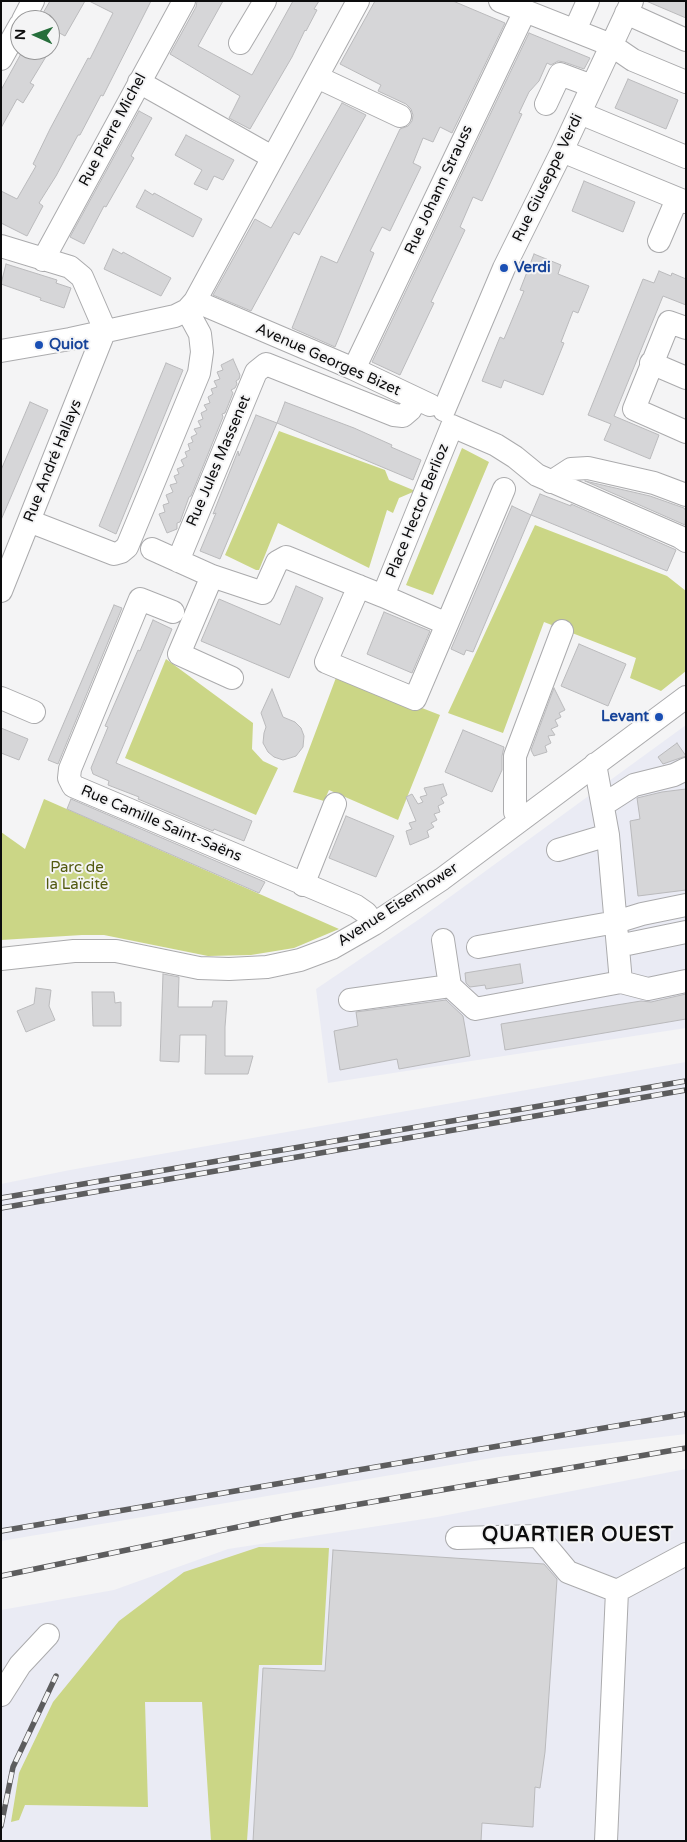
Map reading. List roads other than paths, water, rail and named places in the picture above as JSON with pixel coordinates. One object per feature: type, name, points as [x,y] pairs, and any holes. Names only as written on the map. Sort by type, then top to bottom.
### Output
[{"type":"street","name":"Rue Pierre Michel","points":[[43,260],[184,1]]},
{"type":"street","points":[[240,43],[265,1]]},
{"type":"street","points":[[500,1],[611,44],[633,60],[686,82]]},
{"type":"street","points":[[575,30],[588,1]]},
{"type":"street","points":[[1,351],[70,339],[175,316],[191,306],[317,77],[351,4]]},
{"type":"street","points":[[629,7],[686,40]]},
{"type":"street","name":"Rue Giuseppe Verdi","points":[[448,418],[501,276],[562,152],[629,7]]},
{"type":"street","name":"Rue Johann Strauss","points":[[354,369],[525,11]]},
{"type":"street","points":[[1,59],[10,43]]},
{"type":"street","points":[[546,104],[560,74],[592,86]]},
{"type":"street","points":[[317,77],[400,116]]},
{"type":"street","points":[[139,82],[272,158]]},
{"type":"street","points":[[580,113],[686,157]]},
{"type":"street","points":[[562,152],[682,201],[659,241]]},
{"type":"street","points":[[1,246],[70,267],[82,277],[105,330]]},
{"type":"street","points":[[29,521],[114,554],[121,552],[127,547],[199,373],[202,352],[200,334],[191,306]]},
{"type":"street","name":"Avenue Georges Bizet","points":[[191,306],[354,369],[416,400],[496,445],[537,476],[686,541]]},
{"type":"street","points":[[686,328],[669,322],[634,408],[686,432]]},
{"type":"street","name":"Rue André Hallays","points":[[1,592],[105,330]]},
{"type":"street","points":[[651,363],[686,378]]},
{"type":"street","name":"Rue Jules Massenet","points":[[178,561],[256,372],[266,364],[394,416],[402,416],[410,410],[416,400]]},
{"type":"street","name":"Place Hector Berlioz","points":[[383,596],[448,418]]},
{"type":"street","points":[[551,482],[571,469],[588,468],[654,483],[686,495]]},
{"type":"street","points":[[359,586],[326,662],[415,700],[504,489]]},
{"type":"street","name":"Place Hector Berlioz","points":[[152,549],[212,576],[263,593],[277,562],[286,557],[447,624]]},
{"type":"street","points":[[212,576],[179,654],[232,678]]},
{"type":"street","name":"Rue Camille Saint-Saëns","points":[[174,612],[140,600],[70,769],[69,778],[73,786],[356,906],[366,913],[374,924]]},
{"type":"street","points":[[519,820],[515,812],[515,756],[562,631]]},
{"type":"street","name":"Avenue Eisenhower","points":[[1,959],[94,950],[116,951],[199,968],[230,970],[267,968],[300,960],[332,948],[374,924],[442,879],[686,697]]},
{"type":"street","points":[[1,698],[34,712]]},
{"type":"street","points":[[595,764],[608,835],[621,982]]},
{"type":"street","points":[[603,805],[634,784],[674,775],[686,768]]},
{"type":"street","points":[[303,885],[335,804]]},
{"type":"street","points":[[558,850],[608,835]]},
{"type":"street","points":[[478,947],[616,922],[642,914],[686,905]]},
{"type":"street","points":[[618,946],[686,932]]},
{"type":"street","points":[[443,940],[450,986],[475,1009],[621,982],[648,989],[686,981]]},
{"type":"street","points":[[350,1000],[450,986]]},
{"type":"street","points":[[457,1538],[538,1536],[568,1572],[617,1591],[686,1554]]},
{"type":"street","points":[[606,1841],[617,1591]]},
{"type":"street","points":[[1,1695],[20,1665],[48,1635]]},
{"type":"railway","points":[[1,1198],[686,1081]]},
{"type":"railway","points":[[1,1208],[686,1090]]},
{"type":"railway","points":[[1,1531],[686,1414]]},
{"type":"railway","points":[[1,1576],[296,1515],[686,1448]]},
{"type":"railway","points":[[1,1826],[13,1767],[56,1676]]},
{"type":"place","name":"Verdi","points":[[504,268]]},
{"type":"place","name":"Quiot","points":[[39,345]]},
{"type":"place","name":"Levant","points":[[659,717]]},
{"type":"district","name":"QUARTIER OUEST","points":[[578,1536]]},
{"type":"park label","name":"Parc de la Laïcité","points":[[77,876]]}]
